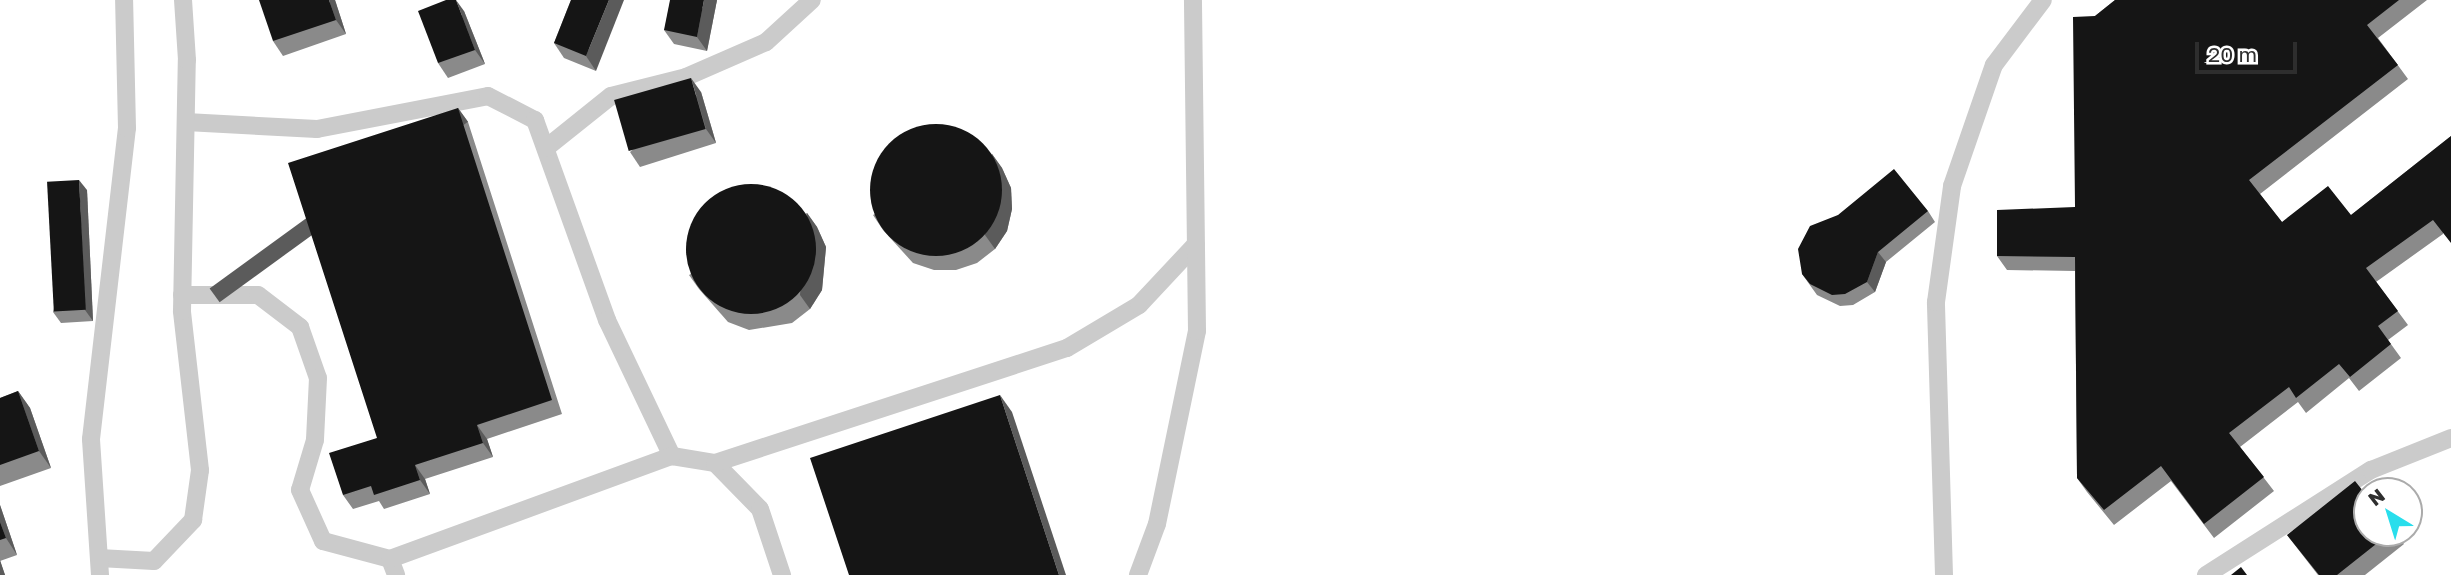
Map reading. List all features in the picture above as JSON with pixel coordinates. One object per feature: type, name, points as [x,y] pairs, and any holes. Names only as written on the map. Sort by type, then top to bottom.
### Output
[{"type":"lane","points":[[124,0],[127,128],[91,439],[99,566],[154,561],[193,520],[200,470],[182,295],[186,122],[183,0]]},
{"type":"lane","points":[[546,148],[611,96],[686,77],[766,41],[812,0]]},
{"type":"lane","points":[[1138,575],[1157,524],[1197,331],[1194,0]]},
{"type":"lane","points":[[1944,575],[1936,302],[1952,186],[1994,65],[2043,0]]},
{"type":"lane","points":[[186,122],[317,130],[488,96],[535,120],[607,320],[672,456]]},
{"type":"lane","points":[[182,295],[258,295],[300,327],[318,378],[315,440],[300,490],[323,541],[393,567],[672,456],[715,463],[1066,348],[1139,305],[1196,244]]},
{"type":"lane","points":[[2206,575],[2371,470],[2451,438]]},
{"type":"lane","points":[[715,463],[760,509],[782,575]]},
{"type":"building","points":[[259,0],[329,0],[336,20],[273,41]]},
{"type":"building","points":[[446,0],[456,0],[475,50],[438,63],[418,11]]},
{"type":"building","points":[[571,0],[609,0],[586,56],[554,43]]},
{"type":"building","points":[[670,0],[704,0],[697,37],[664,30]]},
{"type":"building","points":[[2115,0],[2399,0],[2367,25],[2398,65],[2249,180],[2282,222],[2328,186],[2351,215],[2451,136],[2451,243],[2433,220],[2366,268],[2398,311],[2378,326],[2391,344],[2350,377],[2339,364],[2296,398],[2289,387],[2229,433],[2264,477],[2204,524],[2161,466],[2104,510],[2077,478],[2075,257],[1997,256],[1997,210],[2075,207],[2073,17],[2095,16]]},
{"type":"building","points":[[691,78],[706,129],[629,151],[614,100]]},
{"type":"building","points":[[458,108],[552,400],[477,425],[483,443],[415,465],[420,480],[374,495],[371,486],[343,495],[329,453],[377,438],[288,163]]},
{"type":"building","points":[[936,124],[961,129],[983,143],[997,165],[1002,190],[997,215],[983,237],[961,251],[936,256],[911,251],[889,237],[875,215],[870,190],[875,165],[889,143],[911,129]]},
{"type":"building","points":[[1894,169],[1928,211],[1878,252],[1867,282],[1845,294],[1832,295],[1810,284],[1802,274],[1798,249],[1810,226],[1838,215]]},
{"type":"building","points":[[79,180],[86,310],[54,311],[47,182]]},
{"type":"building","points":[[751,184],[776,189],[797,203],[811,224],[816,249],[811,274],[797,295],[776,309],[751,314],[726,309],[705,295],[691,274],[686,249],[691,224],[705,203],[726,189]]},
{"type":"building","points":[[18,391],[39,451],[0,465],[0,398]]},
{"type":"building","points":[[1000,395],[1059,575],[849,575],[810,458]]},
{"type":"building","points":[[2353,483],[2353,547],[2372,547],[2337,575],[2319,575],[2287,535]]},
{"type":"building","points":[[0,522],[6,538],[0,540]]},
{"type":"building","points":[[2241,567],[2247,575],[2231,575]]}]
